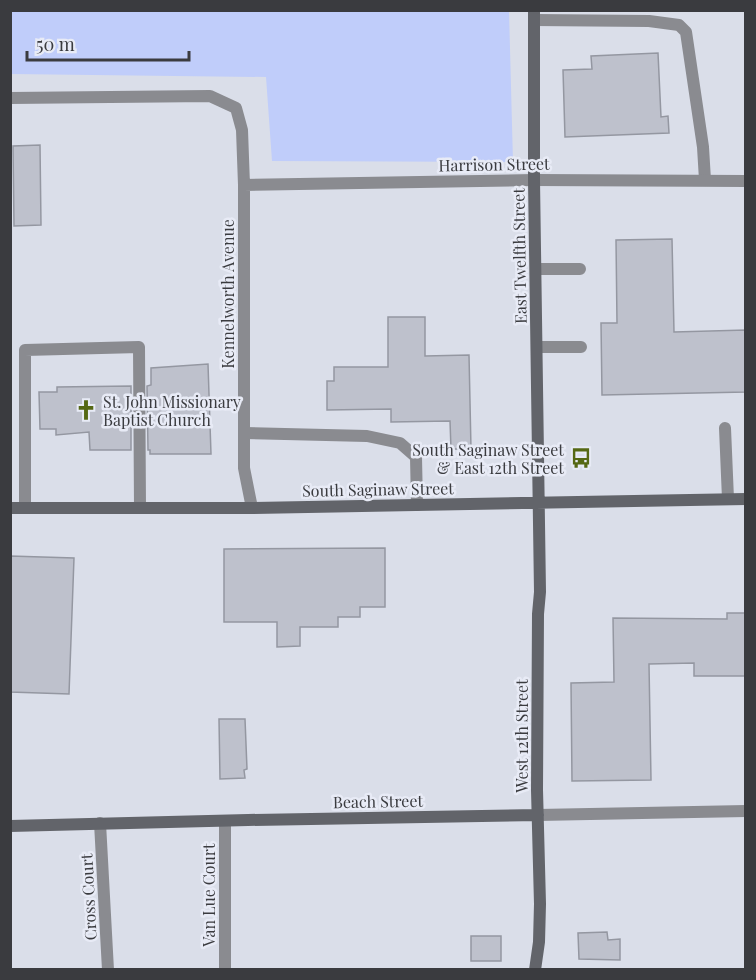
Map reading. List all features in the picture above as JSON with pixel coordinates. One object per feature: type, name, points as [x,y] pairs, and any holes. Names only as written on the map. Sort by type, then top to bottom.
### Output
[{"type":"street","name":"East Twelfth Street","points":[[534,16],[538,502]]},
{"type":"street","points":[[534,16],[649,21],[679,25],[687,32],[703,147],[705,180]]},
{"type":"street","name":"Kennelworth Avenue","points":[[10,98],[210,96],[236,108],[242,130],[244,185],[243,468],[252,508]]},
{"type":"street","name":"Harrison Street","points":[[244,185],[534,180],[746,181]]},
{"type":"street","points":[[537,269],[580,269]]},
{"type":"street","points":[[25,508],[25,350],[139,347],[140,508]]},
{"type":"street","points":[[537,347],[580,348]]},
{"type":"street","points":[[725,428],[728,499]]},
{"type":"street","points":[[244,434],[367,436],[400,443],[416,457],[417,505]]},
{"type":"street","name":"South Saginaw Street","points":[[10,508],[252,508],[746,499]]},
{"type":"street","name":"West 12th Street","points":[[535,969],[538,956],[539,922],[538,502]]},
{"type":"street","name":"Beach Street","points":[[10,826],[746,811]]},
{"type":"street","name":"Van Lue Court","points":[[225,821],[225,969]]},
{"type":"street","name":"Cross Court","points":[[100,823],[108,969]]},
{"type":"shaded area","points":[[11,10],[509,11],[513,162],[272,161],[266,77],[11,74]]},
{"type":"building","points":[[658,53],[661,117],[668,116],[669,133],[565,137],[563,70],[592,69],[591,56]]},
{"type":"building","points":[[40,145],[41,225],[14,226],[13,146]]},
{"type":"building","points":[[672,239],[674,332],[746,330],[746,392],[602,395],[601,323],[617,323],[616,240]]},
{"type":"building","points":[[388,317],[425,317],[425,356],[469,355],[471,449],[451,449],[450,421],[391,422],[391,409],[327,410],[327,381],[334,381],[334,367],[388,367]]},
{"type":"building","points":[[208,364],[211,454],[150,454],[148,450],[147,386],[151,385],[151,368]]},
{"type":"building","name":"St. John Missionary Baptist Church","points":[[131,386],[131,450],[90,450],[89,432],[56,435],[56,429],[40,429],[39,392],[57,392],[57,387]]},
{"type":"building","points":[[385,548],[385,607],[360,607],[360,617],[338,617],[338,627],[300,627],[300,646],[277,647],[277,622],[224,622],[224,549]]},
{"type":"building","points":[[10,556],[74,558],[69,694],[10,692]]},
{"type":"building","points":[[727,613],[746,613],[746,676],[694,676],[694,663],[649,664],[651,780],[572,781],[571,683],[614,682],[613,618],[727,619]]},
{"type":"building","points":[[219,719],[245,719],[247,769],[244,770],[245,778],[220,779]]},
{"type":"building","points":[[607,932],[608,940],[620,939],[620,960],[579,959],[578,933]]},
{"type":"building","points":[[471,936],[501,936],[501,961],[471,961]]},
{"type":"place","name":"St. John Missionary Baptist Church","points":[[86,410]]},
{"type":"place","name":"South Saginaw Street & East 12th Street","points":[[581,458]]}]
